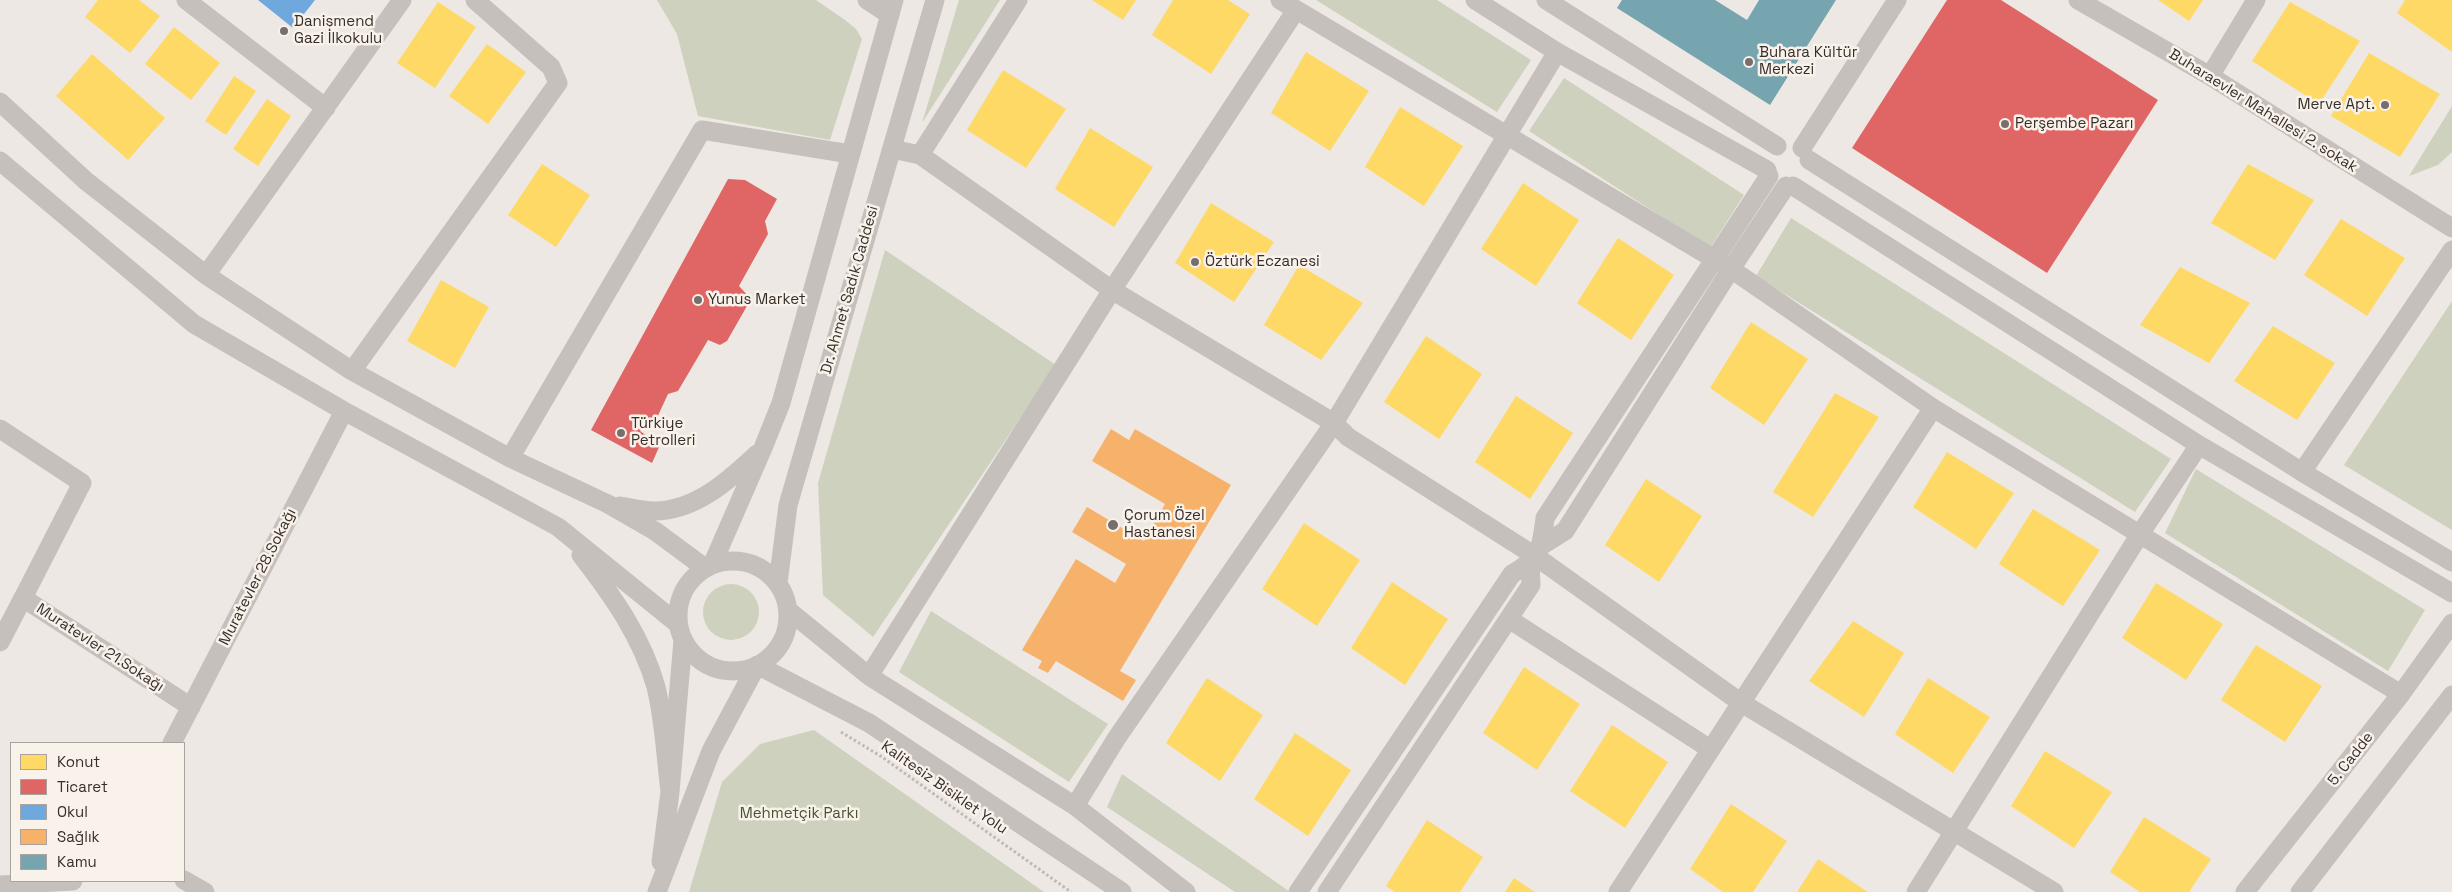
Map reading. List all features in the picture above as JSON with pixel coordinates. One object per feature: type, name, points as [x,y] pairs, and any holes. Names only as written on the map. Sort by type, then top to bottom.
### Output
[{"type":"street","points":[[186,0],[326,108]]},
{"type":"street","points":[[206,275],[402,0]]},
{"type":"street","points":[[352,371],[558,83],[551,67],[475,0]]},
{"type":"street","points":[[708,566],[763,448],[781,403],[892,7],[867,0]]},
{"type":"street","name":"Dr. Ahmet Sadık Caddesi","points":[[778,584],[788,506],[935,0]]},
{"type":"street","points":[[920,155],[1018,0]]},
{"type":"street","points":[[1280,0],[1723,265],[1933,408],[2401,694]]},
{"type":"street","points":[[1474,0],[1557,52],[1768,173],[1774,181],[1789,186],[2199,445],[2452,593]]},
{"type":"street","points":[[1330,891],[1531,585],[1545,518],[1723,265],[1789,186],[1804,179],[1808,173],[1806,154],[1897,0]]},
{"type":"street","name":"Buharaevler Mahallesi 2. sokak","points":[[2078,0],[2210,76],[2450,223]]},
{"type":"street","points":[[2210,76],[2256,0]]},
{"type":"street","points":[[1553,2],[1777,146]]},
{"type":"street","points":[[869,676],[1112,290],[1296,10]]},
{"type":"street","points":[[1075,806],[1116,739],[1334,422],[1557,52]]},
{"type":"street","points":[[0,102],[86,181],[206,275],[352,371],[510,458],[608,504],[708,566]]},
{"type":"street","points":[[510,458],[702,130],[850,154]]},
{"type":"street","points":[[1723,265],[1768,173],[1768,156],[1777,146],[1790,143],[2302,472],[2452,562]]},
{"type":"street","points":[[892,148],[920,155],[1112,290],[1334,422],[1348,437],[1536,555],[1740,702],[2054,892]]},
{"type":"street","points":[[0,161],[194,324],[344,411],[558,527],[681,632],[691,652],[702,662],[715,668],[730,671],[744,670],[757,665],[771,655],[781,643],[786,627],[788,610],[778,584],[768,573],[755,565],[733,561],[708,566],[695,576],[681,598],[681,632],[670,792],[657,892]]},
{"type":"street","points":[[2302,472],[2452,250]]},
{"type":"street","points":[[1618,892],[1933,408]]},
{"type":"street","name":"Muratevler 28.Sokağı","points":[[173,742],[344,411]]},
{"type":"street","name":"Muratevler 21.Sokağı","points":[[0,430],[82,483],[23,598],[191,708]]},
{"type":"street","points":[[1916,892],[1956,831],[2140,534],[2199,445]]},
{"type":"street","points":[[608,504],[655,511],[678,507],[705,497],[763,448]]},
{"type":"street","points":[[558,527],[611,593],[640,645],[656,687],[670,792]]},
{"type":"street","points":[[1298,892],[1512,574],[1536,555]]},
{"type":"street","points":[[0,642],[23,598]]},
{"type":"street","points":[[788,610],[869,676],[1075,806],[1186,892]]},
{"type":"street","points":[[1508,619],[1710,749]]},
{"type":"street","name":"5. Cadde","points":[[2245,892],[2401,694],[2452,623]]},
{"type":"street","points":[[657,892],[711,751],[757,665]]},
{"type":"street","points":[[757,665],[869,723],[1122,892]]},
{"type":"street","points":[[2302,891],[2452,695]]},
{"type":"street","points":[[185,881],[205,892]]},
{"type":"street","points":[[0,885],[54,882]]},
{"type":"path","name":"Kalitesiz Bisiklet Yolu","points":[[833,727],[882,757],[1071,892]]},
{"type":"green space","points":[[657,0],[816,0],[845,20],[856,29],[862,39],[830,140],[698,116],[677,34]]},
{"type":"green space","points":[[959,0],[1000,0],[922,123]]},
{"type":"green space","points":[[1316,0],[1437,0],[1531,60],[1497,112]]},
{"type":"green space","points":[[1564,78],[1744,195],[1710,248],[1529,131]]},
{"type":"green space","points":[[2452,106],[2452,152],[2438,165],[2409,176]]},
{"type":"green space","points":[[1791,218],[2171,459],[2135,512],[1756,276]]},
{"type":"green space","points":[[885,250],[1056,365],[873,637],[823,595],[818,483]]},
{"type":"green space","points":[[2452,301],[2452,530],[2344,465]]},
{"type":"green space","points":[[2196,469],[2425,610],[2388,671],[2165,533]]},
{"type":"green space","points":[[731,584],[742,586],[751,592],[757,601],[759,612],[757,623],[751,632],[742,638],[731,640],[720,638],[711,632],[705,623],[703,612],[705,601],[711,592],[720,586]]},
{"type":"green space","points":[[931,611],[1108,724],[1069,782],[899,672]]},
{"type":"green space","name":"Mehmetçik Parkı","points":[[814,730],[1044,892],[689,892],[722,782],[760,744]]},
{"type":"green space","points":[[1122,774],[1290,892],[1235,892],[1107,807]]},
{"type":"building: Konut","points":[[98,0],[139,0],[160,16],[130,53],[85,17]]},
{"type":"building: Konut","points":[[1092,0],[1136,0],[1123,20]]},
{"type":"building: Konut","points":[[1173,0],[1228,0],[1250,14],[1211,74],[1152,35]]},
{"type":"building: Konut","points":[[2158,0],[2203,0],[2189,21]]},
{"type":"building: Konut","points":[[2405,0],[2452,0],[2452,52],[2397,13]]},
{"type":"building: Konut","points":[[438,2],[476,27],[435,88],[397,63]]},
{"type":"building: Konut","points":[[2290,2],[2360,41],[2319,104],[2252,61]]},
{"type":"building: Konut","points":[[174,27],[220,63],[191,100],[145,64]]},
{"type":"building: Konut","points":[[487,44],[526,72],[488,124],[449,96]]},
{"type":"building: Konut","points":[[1306,52],[1369,91],[1330,151],[1271,113]]},
{"type":"building: Konut","name":"Merve Apt.","points":[[2369,53],[2440,94],[2400,157],[2331,116]]},
{"type":"building: Konut","points":[[92,54],[165,118],[128,160],[56,96]]},
{"type":"building: Konut","points":[[1003,70],[1066,109],[1026,168],[967,130]]},
{"type":"building: Konut","points":[[234,76],[256,91],[226,135],[205,121]]},
{"type":"building: Konut","points":[[267,99],[291,116],[258,166],[233,149]]},
{"type":"building: Konut","points":[[1400,107],[1463,146],[1424,206],[1365,167]]},
{"type":"building: Konut","points":[[1090,128],[1153,167],[1114,227],[1055,189]]},
{"type":"building: Konut","points":[[542,164],[590,195],[556,247],[508,215]]},
{"type":"building: Konut","points":[[2248,164],[2314,200],[2275,260],[2211,223]]},
{"type":"building: Konut","points":[[1523,183],[1579,220],[1536,286],[1481,249]]},
{"type":"building: Konut","points":[[1211,203],[1274,242],[1234,302],[1175,263]]},
{"type":"building: Konut","points":[[2341,219],[2405,258],[2367,316],[2304,275]]},
{"type":"building: Konut","points":[[1618,238],[1674,275],[1631,340],[1577,303]]},
{"type":"building: Konut","points":[[1299,265],[1363,303],[1321,360],[1264,325]]},
{"type":"building: Konut","points":[[2180,267],[2250,303],[2209,363],[2140,325]]},
{"type":"building: Konut","points":[[441,280],[489,307],[455,368],[407,341]]},
{"type":"building: Konut","points":[[1751,322],[1808,359],[1764,425],[1710,388]]},
{"type":"building: Konut","points":[[2273,326],[2335,363],[2297,420],[2234,381]]},
{"type":"building: Konut","points":[[1426,336],[1482,374],[1439,439],[1384,402]]},
{"type":"building: Konut","points":[[1835,393],[1879,417],[1813,517],[1773,492]]},
{"type":"building: Konut","points":[[1516,396],[1573,433],[1530,499],[1475,462]]},
{"type":"building: Konut","points":[[1947,452],[2014,493],[1976,549],[1913,507]]},
{"type":"building: Konut","points":[[1646,479],[1702,516],[1659,582],[1605,545]]},
{"type":"building: Konut","points":[[2033,509],[2100,550],[2063,606],[1999,564]]},
{"type":"building: Konut","points":[[1304,523],[1360,560],[1317,626],[1262,589]]},
{"type":"building: Konut","points":[[1392,582],[1448,619],[1405,685],[1351,648]]},
{"type":"building: Konut","points":[[2156,583],[2223,624],[2186,680],[2122,638]]},
{"type":"building: Konut","points":[[1853,621],[1904,653],[1864,717],[1809,681]]},
{"type":"building: Konut","points":[[2256,645],[2322,686],[2285,742],[2221,700]]},
{"type":"building: Konut","points":[[1524,667],[1580,704],[1537,770],[1483,733]]},
{"type":"building: Konut","points":[[1207,678],[1263,715],[1220,781],[1166,743]]},
{"type":"building: Konut","points":[[1928,678],[1990,717],[1953,773],[1895,734]]},
{"type":"building: Konut","points":[[1612,725],[1668,762],[1625,828],[1570,791]]},
{"type":"building: Konut","points":[[1295,733],[1351,770],[1308,836],[1254,799]]},
{"type":"building: Konut","points":[[2045,751],[2112,792],[2074,848],[2011,806]]},
{"type":"building: Konut","points":[[1731,804],[1787,841],[1753,892],[1723,892],[1690,869]]},
{"type":"building: Konut","points":[[2144,817],[2211,859],[2189,892],[2140,892],[2110,872]]},
{"type":"building: Konut","points":[[1427,820],[1483,857],[1460,892],[1395,892],[1386,886]]},
{"type":"building: Konut","points":[[1818,859],[1868,892],[1797,892]]},
{"type":"building: Konut","points":[[1514,878],[1535,892],[1505,892]]},
{"type":"building: Ticaret","name":"Perşembe Pazarı","points":[[1947,0],[2001,0],[2158,100],[2047,273],[1852,148]]},
{"type":"building: Ticaret","points":[[728,179],[745,180],[777,199],[765,221],[768,234],[739,286],[751,299],[727,341],[720,345],[708,340],[678,391],[668,394],[655,422],[650,419],[640,431],[660,445],[652,463],[591,430]]},
{"type":"building: Okul","points":[[258,0],[315,0],[293,28]]},
{"type":"building: Sağlık","points":[[1111,429],[1129,440],[1135,429],[1231,485],[1120,671],[1136,680],[1123,701],[1056,661],[1048,673],[1038,668],[1042,661],[1022,650],[1076,559],[1115,583],[1126,564],[1072,532],[1087,507],[1144,541],[1165,504],[1092,461]]},
{"type":"building: Kamu","name":"Buhara Kültür Merkezi","points":[[1622,0],[1715,0],[1747,20],[1759,0],[1836,0],[1770,105],[1617,8]]},
{"type":"place","name":"Danişmend Gazi İlkokulu","points":[[284,31]]},
{"type":"place","name":"Buhara Kültür Merkezi","points":[[1749,62]]},
{"type":"place","name":"Merve Apt.","points":[[2385,105]]},
{"type":"place","name":"Perşembe Pazarı","points":[[2005,124]]},
{"type":"place","name":"Öztürk Eczanesi","points":[[1195,262]]},
{"type":"place","name":"Yunus Market","points":[[698,300]]},
{"type":"place","name":"Türkiye Petrolleri","points":[[621,433]]},
{"type":"place","name":"Çorum Özel Hastanesi","points":[[1113,525]]}]
